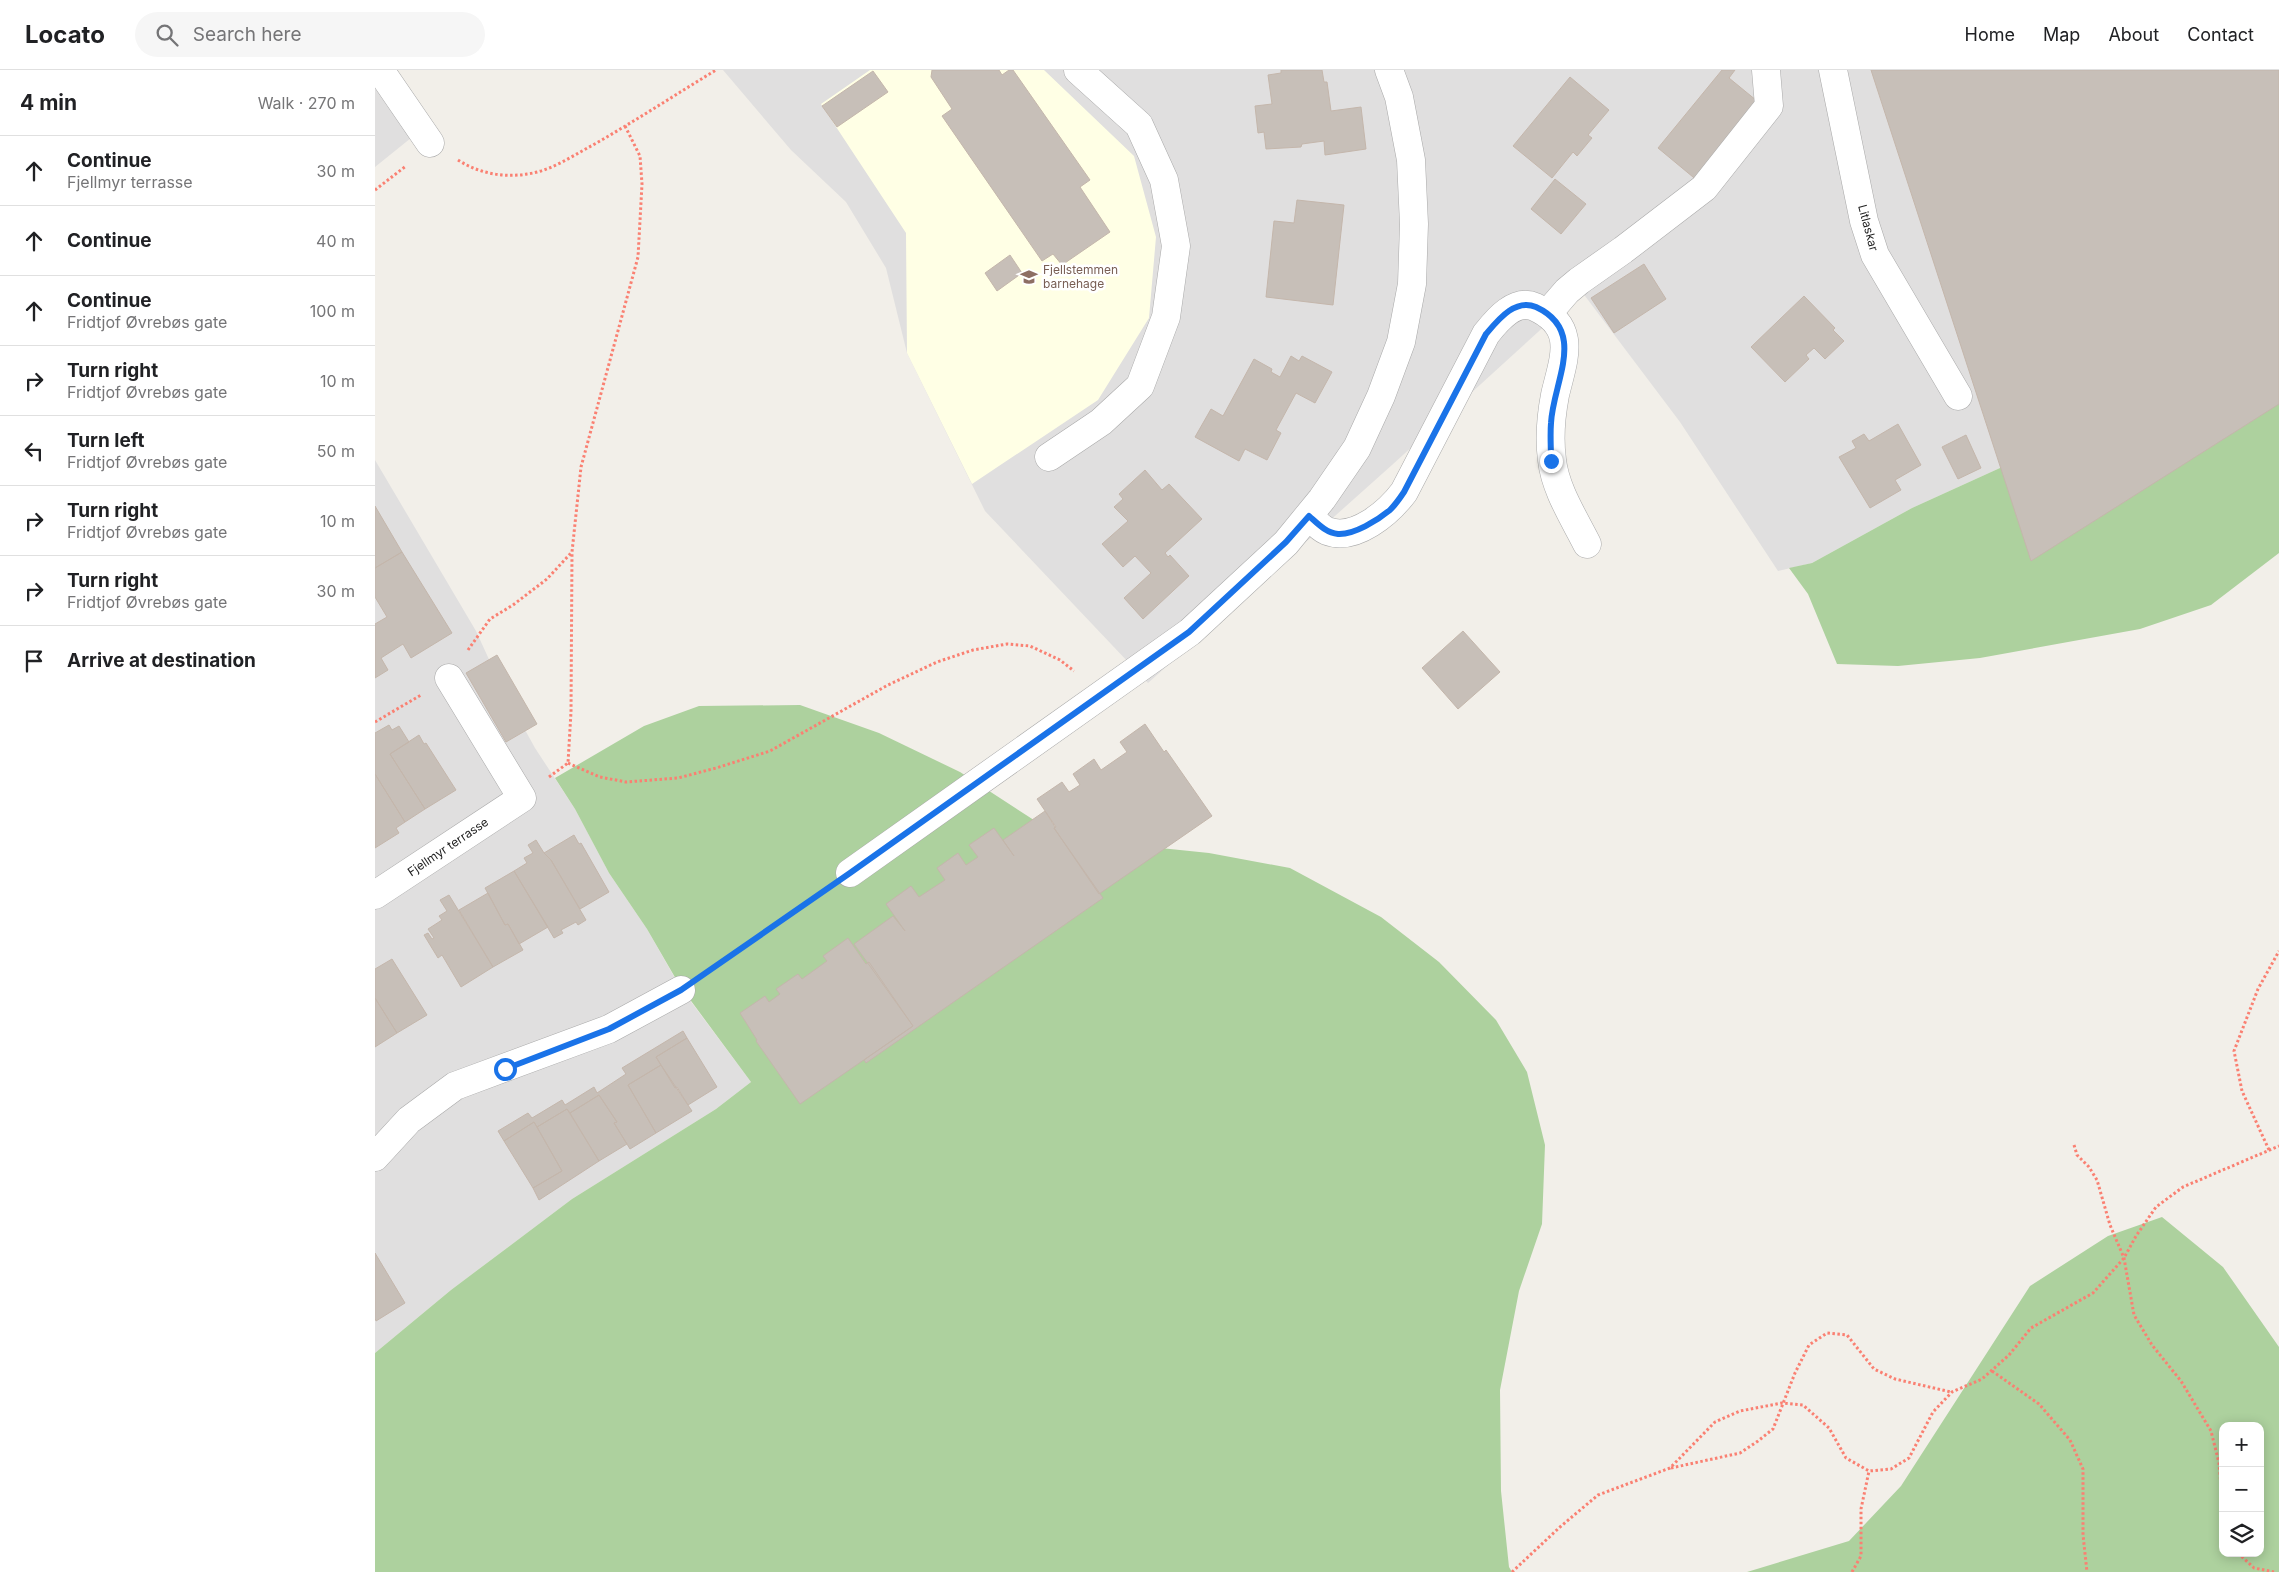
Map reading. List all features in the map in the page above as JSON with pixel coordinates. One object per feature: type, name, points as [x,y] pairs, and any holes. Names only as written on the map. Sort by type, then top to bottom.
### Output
[{"type":"street","points":[[380,70],[430,143]]},
{"type":"street","points":[[1049,457],[1101,422],[1140,386],[1166,317],[1176,246],[1164,180],[1139,125],[1078,70]]},
{"type":"street","points":[[850,873],[1096,700],[1189,632],[1286,542],[1309,516],[1357,448],[1381,396],[1401,342],[1412,284],[1415,224],[1411,160],[1399,97],[1389,70]]},
{"type":"street","points":[[1549,313],[1567,291],[1579,281],[1704,188],[1769,106],[1766,70]]},
{"type":"street","name":"Litlaskar","points":[[1833,70],[1864,221],[1875,255],[1958,396]]},
{"type":"street","points":[[1309,516],[1325,530],[1338,534],[1358,528],[1390,510],[1404,492],[1486,334],[1500,317],[1516,307],[1531,305],[1549,313],[1559,325],[1565,346],[1563,370],[1551,422],[1551,461],[1563,497],[1587,544]]},
{"type":"street","points":[[449,678],[522,798]]},
{"type":"street","name":"Fjellmyr terrasse","points":[[375,896],[522,798]]},
{"type":"street","points":[[375,1157],[409,1120],[455,1086],[609,1029],[681,990]]},
{"type":"path","points":[[430,143],[478,170],[504,175],[528,174],[555,166],[717,70]]},
{"type":"path","points":[[522,798],[568,763],[571,712],[572,552],[581,467],[638,257],[640,156],[625,126]]},
{"type":"path","points":[[375,722],[449,678],[490,619],[513,605],[547,579],[572,552]]},
{"type":"path","points":[[568,763],[600,777],[626,782],[677,778],[717,768],[771,751],[888,685],[937,662],[973,650],[1007,644],[1030,646],[1060,660],[1073,669],[1096,700]]},
{"type":"path","points":[[681,990],[850,873]]},
{"type":"path","points":[[2269,1150],[2242,1091],[2234,1051],[2258,989],[2279,951]]},
{"type":"path","points":[[2074,1146],[2077,1155],[2097,1180],[2110,1226],[2124,1258],[2134,1315],[2152,1345],[2181,1381],[2211,1431],[2219,1467]]},
{"type":"path","points":[[1670,1468],[1715,1422],[1739,1411],[1782,1403],[1803,1405],[1829,1428],[1846,1458],[1869,1471],[1891,1469],[1909,1458],[1933,1412],[1952,1392],[1982,1379],[1992,1371],[2031,1328],[2093,1293],[2124,1258],[2136,1236],[2156,1207],[2183,1187],[2279,1146]]},
{"type":"path","points":[[1512,1572],[1560,1527],[1598,1495],[1670,1468],[1740,1452],[1773,1429],[1782,1403],[1809,1345],[1827,1333],[1847,1335],[1874,1370],[1895,1378],[1952,1392]]},
{"type":"path","points":[[1992,1371],[2039,1404],[2070,1440],[2083,1469],[2083,1535],[2087,1572]]},
{"type":"path","points":[[1852,1572],[1861,1556],[1861,1509],[1869,1471]]},
{"type":"path","points":[[2242,1557],[2254,1568],[2274,1572]]},
{"type":"shaded area","points":[[723,70],[2182,70],[2035,452],[1912,508],[1812,563],[1778,571],[1680,422],[1582,292],[1148,683],[985,511],[907,353],[886,268],[846,202],[791,150]]},
{"type":"shaded area","name":"Fjellstemmen barnehage","points":[[870,70],[1044,70],[1134,156],[1156,237],[1149,318],[1098,400],[972,484],[907,353],[906,233],[821,104]]},
{"type":"shaded area","points":[[375,84],[411,138],[375,167]]},
{"type":"shaded area","points":[[375,460],[476,631],[503,690],[535,748],[575,809],[609,873],[647,929],[680,987],[751,1082],[716,1109],[572,1199],[451,1290],[375,1353]]},
{"type":"green space","points":[[2279,70],[2279,553],[2211,605],[2140,629],[1980,658],[1898,666],[1837,664],[1808,594],[1789,568],[1812,563],[1912,508],[2035,452]]},
{"type":"green space","points":[[800,705],[879,733],[960,772],[1040,824],[1141,846],[1209,853],[1290,868],[1381,917],[1439,962],[1496,1020],[1527,1072],[1545,1145],[1542,1224],[1519,1291],[1500,1390],[1501,1491],[1509,1567],[1512,1572],[375,1572],[375,1353],[451,1290],[572,1199],[716,1109],[751,1082],[680,986],[647,929],[609,873],[575,809],[555,778],[644,726],[699,706]]},
{"type":"green space","points":[[2162,1217],[2223,1267],[2279,1347],[2279,1572],[1747,1572],[1849,1541],[1901,1486],[2030,1286],[2108,1236]]},
{"type":"building","points":[[932,70],[999,70],[1002,75],[1009,70],[1013,70],[1090,180],[1080,187],[1110,232],[1062,265],[1053,254],[1042,261],[942,116],[952,109],[931,77]]},
{"type":"building","points":[[1281,70],[1322,70],[1324,82],[1327,82],[1331,111],[1361,107],[1366,149],[1325,155],[1324,141],[1302,144],[1301,147],[1266,149],[1264,132],[1258,133],[1255,106],[1272,104],[1268,75],[1281,73]]},
{"type":"building","points":[[1722,70],[1735,70],[1729,78],[1762,105],[1699,182],[1658,148]]},
{"type":"building","points":[[1871,70],[2279,70],[2279,404],[2031,561]]},
{"type":"building","points":[[873,71],[888,92],[837,127],[822,106]]},
{"type":"building","points":[[1570,77],[1609,110],[1588,135],[1592,138],[1577,156],[1573,152],[1552,178],[1513,146]]},
{"type":"building","points":[[1555,179],[1586,204],[1561,234],[1531,209]]},
{"type":"building","points":[[1297,200],[1344,205],[1333,305],[1266,297],[1274,221],[1294,223]]},
{"type":"building","points":[[1010,255],[1022,273],[997,291],[985,273]]},
{"type":"building","points":[[1644,264],[1666,299],[1614,333],[1591,298]]},
{"type":"building","points":[[1804,296],[1835,328],[1833,330],[1844,341],[1825,359],[1814,348],[1806,355],[1809,359],[1785,382],[1751,347]]},
{"type":"building","points":[[1291,356],[1299,361],[1302,356],[1332,372],[1315,403],[1296,393],[1276,430],[1281,433],[1267,460],[1245,449],[1239,461],[1195,437],[1211,409],[1223,416],[1254,359],[1272,369],[1271,372],[1280,377]]},
{"type":"building","points":[[1898,424],[1921,465],[1895,480],[1901,490],[1870,508],[1839,457],[1856,448],[1852,441],[1864,434],[1869,441]]},
{"type":"building","points":[[1966,435],[1981,468],[1958,479],[1942,447]]},
{"type":"building","points":[[1145,470],[1162,490],[1169,484],[1202,519],[1165,553],[1168,557],[1170,555],[1189,576],[1143,619],[1124,598],[1151,573],[1135,556],[1123,567],[1102,544],[1128,521],[1114,507],[1123,499],[1119,494]]},
{"type":"building","points":[[375,506],[402,552],[375,568]]},
{"type":"building","points":[[402,552],[452,633],[411,658],[403,644],[381,658],[388,670],[375,678],[375,624],[387,617],[375,597],[375,568]]},
{"type":"building","points":[[1463,631],[1500,672],[1458,709],[1422,668]]},
{"type":"building","points":[[497,655],[537,724],[506,742],[466,673]]},
{"type":"building","points":[[1145,724],[1164,752],[1166,750],[1212,816],[1099,894],[1054,828],[1056,827],[1037,799],[1062,782],[1069,792],[1080,785],[1073,774],[1094,759],[1101,770],[1127,752],[1120,742]]},
{"type":"building","points":[[389,725],[392,730],[399,726],[409,742],[390,754],[425,809],[405,822],[375,774],[375,733]]},
{"type":"building","points":[[419,735],[456,790],[425,809],[390,754]]},
{"type":"building","points":[[375,774],[405,822],[396,828],[399,833],[375,848]]},
{"type":"building","points":[[1045,811],[1054,828],[1103,898],[866,1063],[864,1060],[913,1026],[854,944],[893,916],[905,931],[886,904],[911,886],[919,897],[945,880],[937,868],[958,853],[966,865],[978,857],[969,845],[994,828],[1014,856],[1003,840]]},
{"type":"building","points":[[574,835],[579,844],[581,843],[609,892],[580,909],[551,860],[544,853]]},
{"type":"building","points":[[536,840],[551,860],[586,920],[578,925],[576,922],[561,930],[563,933],[554,938],[514,871],[527,863],[524,858],[533,853],[528,845]]},
{"type":"building","points":[[514,871],[548,927],[519,944],[508,924],[505,925],[485,888]]},
{"type":"building","points":[[488,893],[505,925],[508,924],[523,950],[493,967],[459,910]]},
{"type":"building","points":[[449,895],[493,967],[461,987],[442,955],[438,958],[424,935],[428,933],[432,939],[434,938],[428,929],[442,920],[439,916],[447,911],[440,900]]},
{"type":"building","points":[[848,938],[866,964],[869,962],[913,1026],[800,1104],[756,1041],[740,1013],[765,996],[769,1002],[780,994],[776,989],[798,974],[802,979],[827,961],[823,956]]},
{"type":"building","points":[[392,959],[427,1015],[397,1033],[375,998],[375,969]]},
{"type":"building","points":[[375,998],[397,1033],[375,1047]]},
{"type":"building","points":[[683,1031],[687,1038],[656,1057],[661,1065],[628,1085],[656,1133],[630,1149],[614,1123],[617,1122],[599,1095],[570,1113],[567,1109],[537,1127],[534,1122],[504,1141],[498,1131],[528,1113],[532,1118],[562,1100],[565,1105],[594,1087],[597,1093],[626,1074],[622,1068]]},
{"type":"building","points":[[687,1038],[717,1087],[688,1105],[656,1057]]},
{"type":"building","points":[[661,1065],[692,1111],[656,1133],[628,1085]]},
{"type":"building","points":[[599,1095],[617,1122],[614,1123],[627,1144],[599,1161],[570,1113]]},
{"type":"building","points":[[567,1109],[599,1161],[539,1200],[533,1188],[562,1171],[537,1127]]},
{"type":"building","points":[[534,1122],[562,1171],[533,1188],[504,1141]]},
{"type":"building","points":[[375,1253],[405,1303],[376,1321],[375,1318]]},
{"type":"place","name":"Fjellstemmen barnehage","points":[[1029,277]]},
{"type":"route","points":[[505,1069],[609,1029],[681,990],[1096,700],[1189,632],[1286,542],[1309,516],[1325,530],[1338,534],[1352,531],[1390,510],[1404,492],[1486,334],[1500,317],[1516,307],[1531,305],[1549,313],[1559,325],[1565,346],[1563,370],[1551,422],[1551,461]]}]
